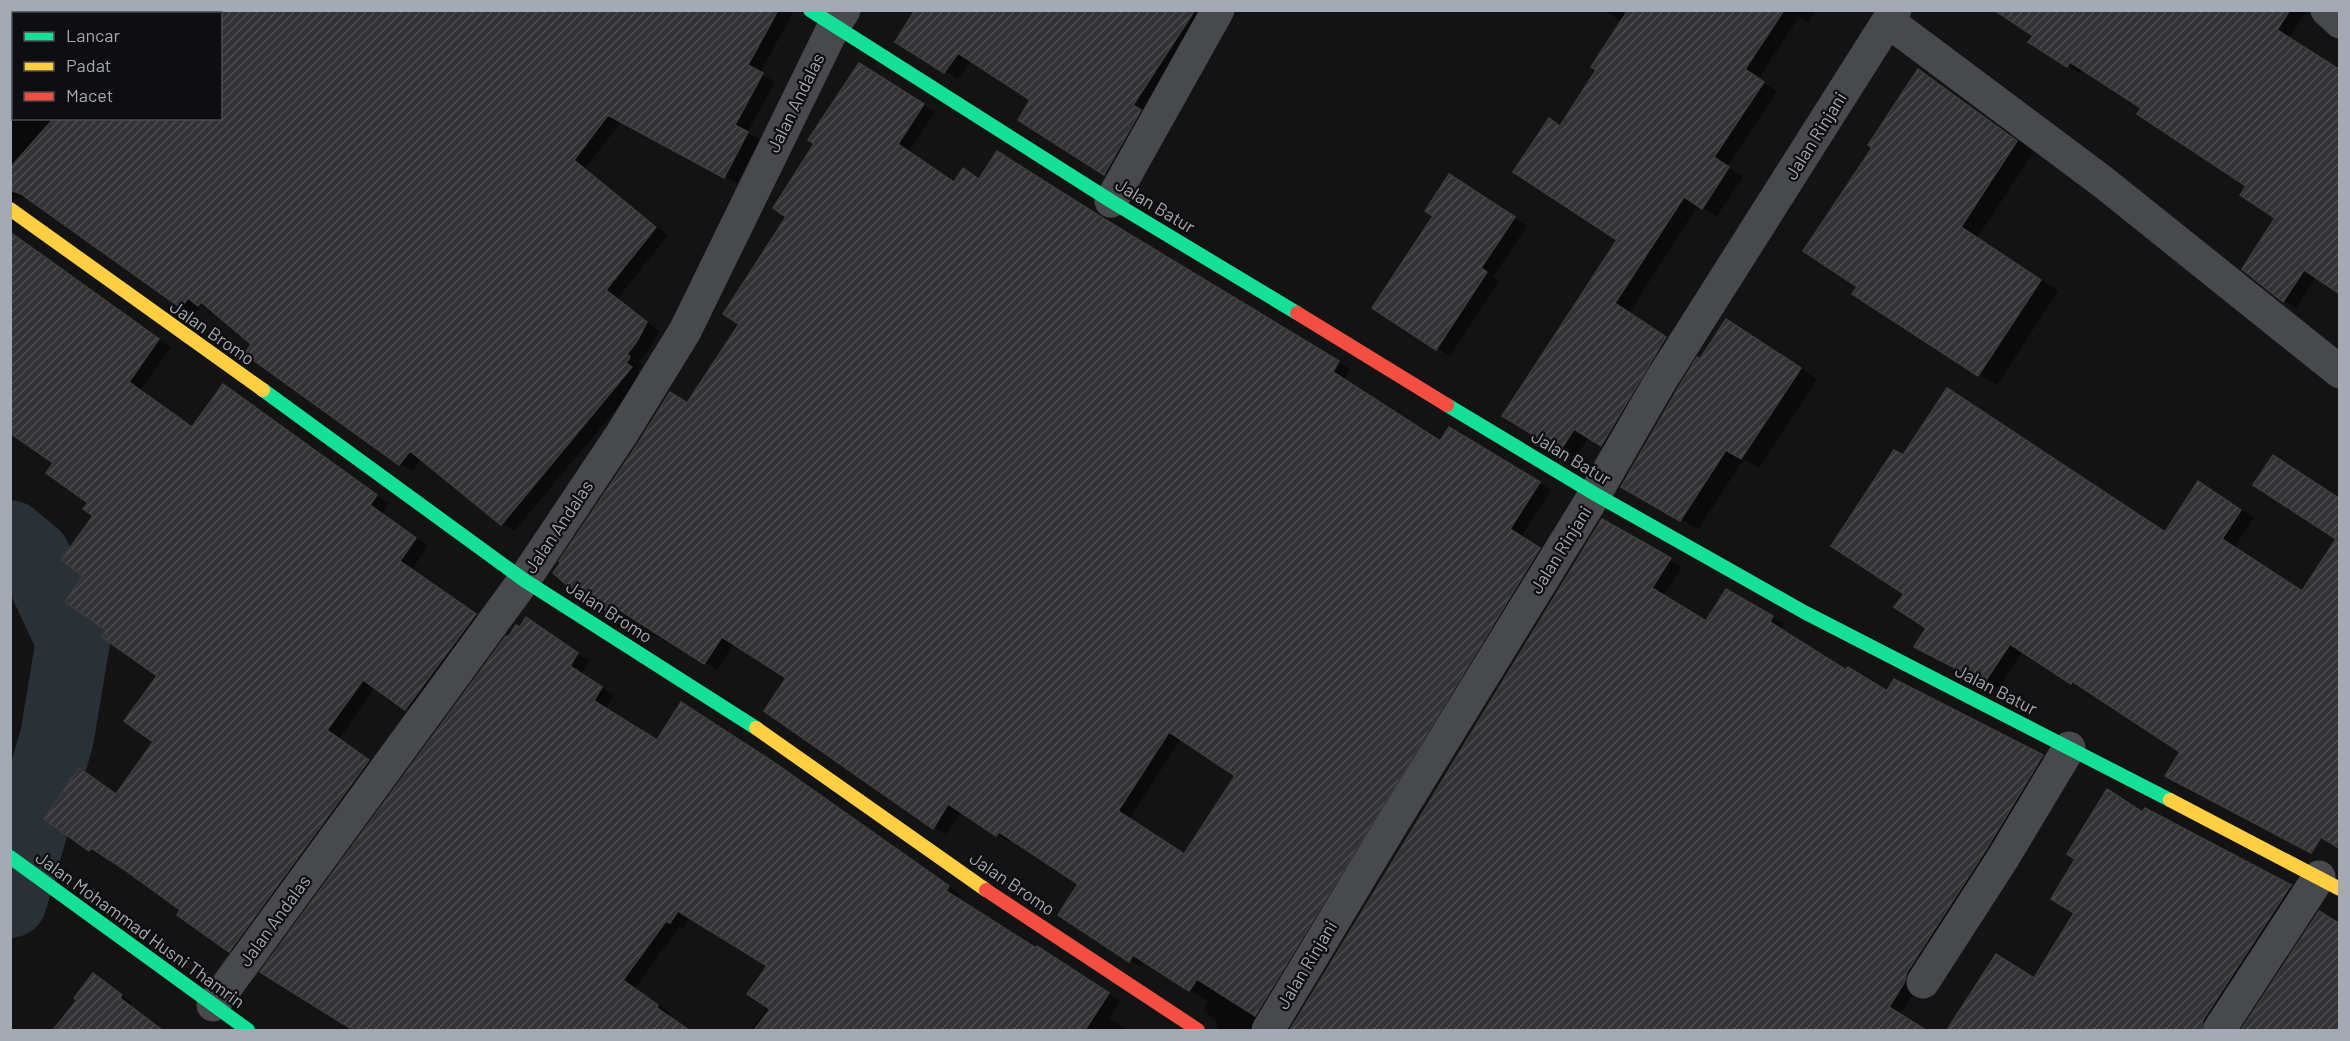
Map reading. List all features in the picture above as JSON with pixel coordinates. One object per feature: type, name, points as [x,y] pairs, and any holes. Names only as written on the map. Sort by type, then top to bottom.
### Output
[{"type":"street","points":[[1111,201],[1218,10]]},
{"type":"street","points":[[2327,10],[2340,22]]},
{"type":"street","name":"Jalan Batur","points":[[829,16],[1111,201],[1595,494],[1804,612],[2329,883]]},
{"type":"street","name":"Jalan Andalas","points":[[213,1005],[524,580],[621,435],[685,331],[829,16]]},
{"type":"street","points":[[1892,16],[2340,372]]},
{"type":"street","name":"Jalan Rinjani","points":[[1268,1030],[1595,494],[1661,380],[1892,16]]},
{"type":"street","name":"Jalan Bromo","points":[[10,209],[336,441],[524,580],[782,745],[997,897],[1198,1030]]},
{"type":"street","points":[[1923,982],[2003,858],[2069,748]]},
{"type":"street","name":"Jalan Mohammad Husni Thamrin","points":[[10,857],[248,1030]]},
{"type":"street","points":[[2219,1030],[2329,883]]},
{"type":"building","points":[[220,10],[778,10],[748,65],[763,73],[735,125],[748,132],[724,178],[608,115],[574,160],[656,227],[606,290],[647,322],[627,354],[630,357],[626,363],[632,367],[501,525],[410,451],[399,465],[245,354],[251,344],[201,302],[198,306],[188,298],[181,308],[21,194],[10,190],[10,168],[52,120],[222,120],[222,12]]},
{"type":"building","points":[[915,10],[1195,10],[1133,105],[1141,110],[1104,175],[1018,120],[1030,100],[958,53],[944,73],[895,42]]},
{"type":"building","points":[[1628,10],[1784,10],[1745,69],[1764,82],[1714,157],[1729,167],[1702,209],[1684,197],[1615,303],[1666,337],[1601,446],[1574,429],[1560,451],[1502,416],[1617,240],[1513,172],[1549,118],[1560,126],[1596,70],[1591,67]]},
{"type":"building","points":[[1994,10],[2290,10],[2277,30],[2340,70],[2340,294],[2304,270],[2283,302],[2242,269],[2275,218],[2240,195],[2246,186],[2137,114],[2141,108],[2070,62],[2067,67],[2028,42],[2033,36]]},
{"type":"building","points":[[859,63],[924,104],[898,144],[954,182],[963,168],[979,179],[997,151],[1101,217],[1339,361],[1333,372],[1440,441],[1449,427],[1540,482],[1510,529],[1540,548],[1255,1016],[1197,979],[1189,991],[1133,955],[1129,962],[1058,915],[1078,884],[999,832],[996,836],[948,804],[933,829],[764,711],[786,678],[722,637],[704,664],[609,603],[605,610],[568,586],[553,573],[670,392],[687,403],[739,324],[723,314],[786,217],[773,208],[814,144],[808,140]],"holes":[[[1169,732],[1235,776],[1184,854],[1118,811]]]},
{"type":"building","points":[[1918,69],[2017,141],[1961,227],[2041,280],[1978,376],[1852,294],[1857,287],[1803,251],[1872,148],[1868,145]]},
{"type":"building","points":[[1449,174],[1515,217],[1481,268],[1487,272],[1436,350],[1372,308],[1433,216],[1425,211]]},
{"type":"building","points":[[10,232],[159,339],[129,382],[192,427],[223,384],[377,495],[370,505],[416,538],[400,561],[476,614],[405,710],[363,680],[327,730],[369,760],[229,952],[177,915],[180,910],[122,868],[91,848],[89,851],[44,819],[79,768],[116,794],[153,742],[124,721],[157,676],[102,637],[106,630],[65,602],[83,576],[61,560],[93,516],[83,509],[88,503],[46,473],[53,463],[10,433]]},
{"type":"building","points":[[1726,319],[1801,368],[1741,459],[1726,450],[1680,521],[1621,487],[1697,357],[1700,359]]},
{"type":"building","points":[[1947,388],[2165,532],[2198,481],[2241,510],[2222,539],[2302,591],[2336,539],[2253,485],[2273,455],[2340,499],[2340,849],[2321,837],[2311,853],[2165,776],[2180,752],[2072,681],[2071,684],[2010,644],[1984,683],[1914,647],[1926,628],[1894,607],[1904,594],[1831,546],[1894,450],[1903,455]]},
{"type":"building","points":[[1602,519],[1671,558],[1652,588],[1706,621],[1726,589],[1773,616],[1770,622],[1846,670],[1848,667],[1887,691],[1894,679],[2043,755],[1987,848],[1907,972],[1904,983],[1889,1007],[1926,1030],[1290,1030]]},
{"type":"building","points":[[526,617],[578,653],[570,666],[602,687],[594,701],[657,740],[681,702],[772,761],[949,886],[946,891],[1109,993],[1085,1030],[754,1030],[770,1009],[747,994],[767,966],[678,911],[670,923],[666,921],[623,980],[689,1030],[353,1030],[260,972],[506,636],[508,637],[516,625],[520,627]]},
{"type":"building","points":[[2107,789],[2142,812],[2145,808],[2291,885],[2203,1020],[2201,1030],[1947,1030],[1996,954],[2034,978],[2074,913],[2051,899],[2075,859],[2067,854]]},
{"type":"building","points":[[2319,911],[2340,924],[2340,1030],[2241,1030]]},
{"type":"building","points":[[93,973],[122,995],[120,998],[162,1030],[53,1030],[77,1000],[74,998]]},
{"type":"waterway","points":[[10,537],[34,557],[73,641],[57,737],[10,901]]},
{"type":"traffic: fast","points":[[810,10],[1111,201],[1297,313]]},
{"type":"traffic: fast","points":[[263,390],[524,580],[756,728]]},
{"type":"traffic: fast","points":[[1447,405],[1595,494],[1804,612],[2170,800]]},
{"type":"traffic: fast","points":[[10,857],[248,1030]]},
{"type":"traffic: slow","points":[[10,209],[263,390]]},
{"type":"traffic: slow","points":[[756,728],[986,890]]},
{"type":"traffic: slow","points":[[2170,800],[2340,889]]},
{"type":"traffic: jam","points":[[1297,313],[1447,405]]},
{"type":"traffic: jam","points":[[986,890],[1198,1030]]}]
